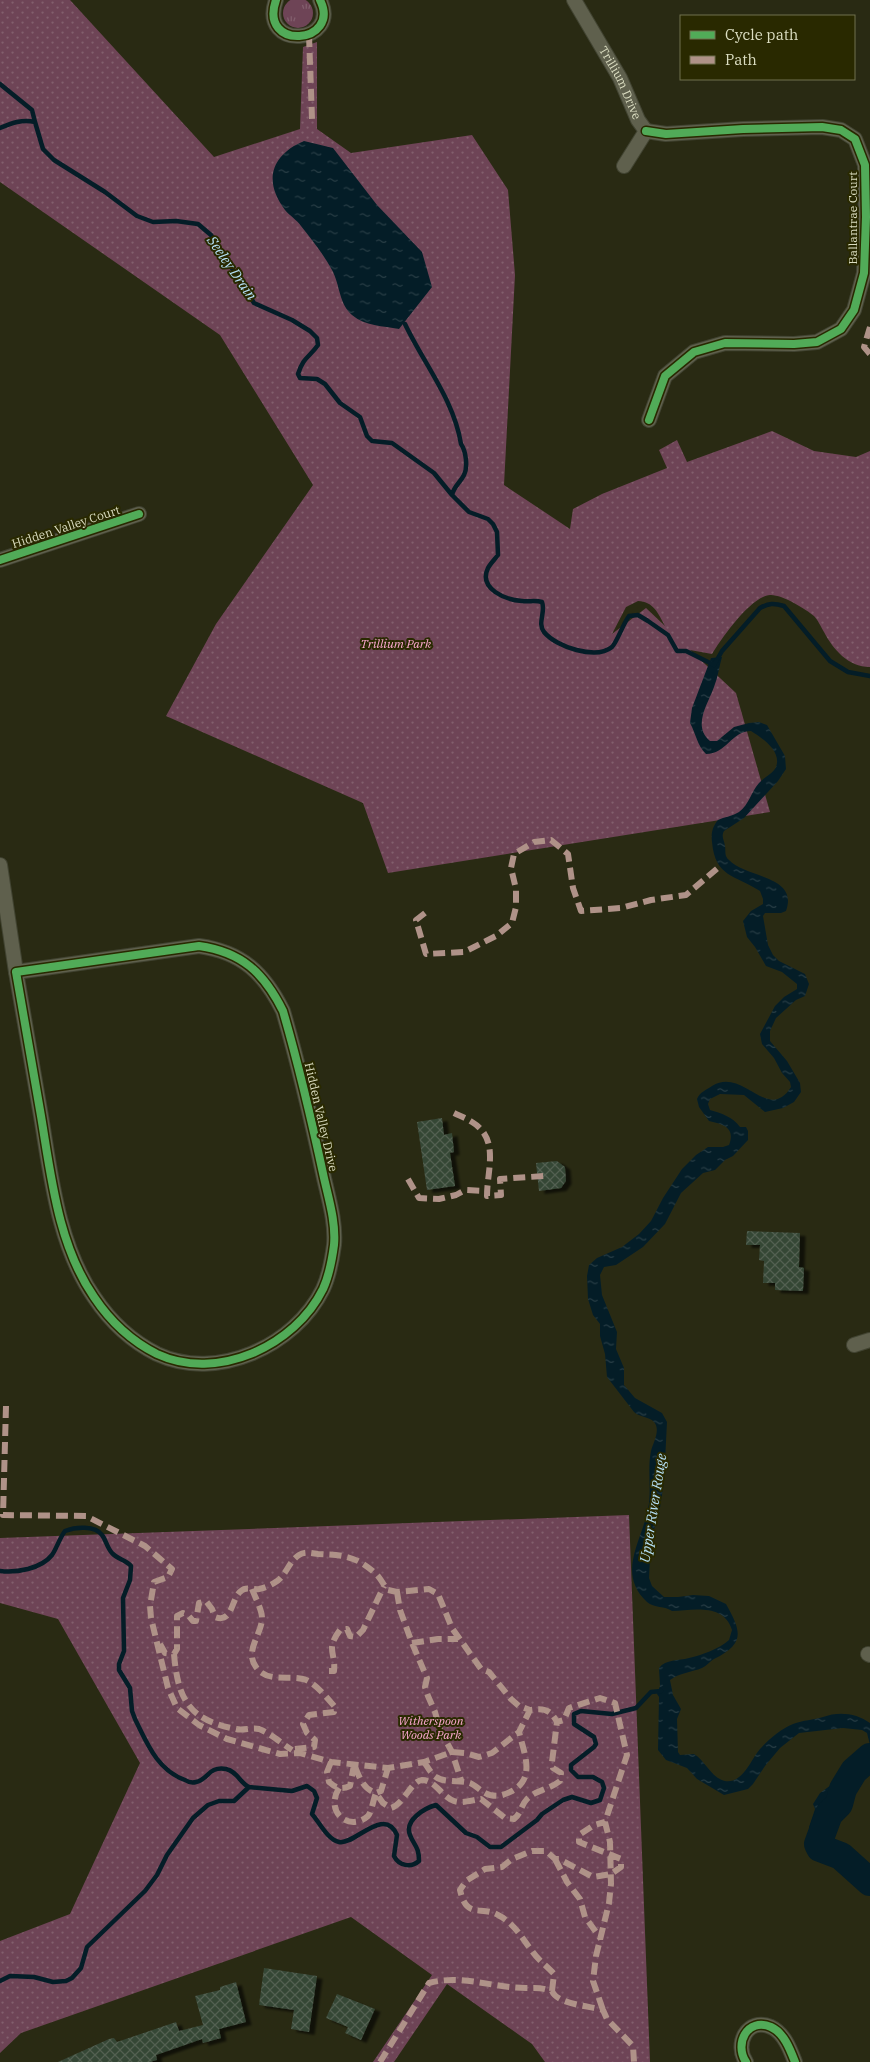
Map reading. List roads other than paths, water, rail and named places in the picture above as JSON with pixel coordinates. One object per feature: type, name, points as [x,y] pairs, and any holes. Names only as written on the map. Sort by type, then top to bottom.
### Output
[{"type":"street","points":[[276,0],[274,7],[276,23],[281,30],[296,37],[304,37],[318,28],[322,21],[324,13],[320,0]]},
{"type":"street","name":"Trillium Drive","points":[[574,0],[620,78],[638,120],[646,131],[624,166]]},
{"type":"street","name":"Ballantrae Court","points":[[646,131],[666,134],[743,129],[822,127],[840,130],[855,139],[865,165],[866,217],[864,272],[854,310],[842,329],[817,342],[794,344],[725,342],[694,352],[665,376],[649,420]]},
{"type":"street","name":"Hidden Valley Court","points":[[0,560],[139,514]]},
{"type":"street","name":"Hidden Valley Drive","points":[[0,865],[16,972],[48,1161],[59,1212],[73,1258],[93,1296],[113,1322],[134,1341],[158,1354],[186,1363],[217,1362],[246,1356],[285,1336],[307,1313],[323,1289],[330,1270],[334,1244],[334,1224],[293,1047],[283,1011],[272,990],[257,972],[241,960],[226,952],[199,946],[16,972]]},
{"type":"street","points":[[854,1344],[870,1340]]},
{"type":"street","points":[[746,2062],[740,2045],[742,2036],[748,2028],[762,2025],[770,2026],[776,2031],[788,2045],[795,2062]]},
{"type":"water","points":[[304,141],[333,148],[377,205],[422,252],[432,287],[399,329],[374,325],[357,319],[348,311],[342,300],[332,270],[314,242],[285,210],[278,199],[273,179],[278,161],[293,147]]},
{"type":"water","points":[[722,657],[703,715],[702,729],[705,735],[710,741],[717,741],[734,727],[759,722],[767,725],[785,756],[786,769],[778,781],[744,818],[724,831],[723,837],[726,855],[729,860],[746,871],[778,884],[785,890],[788,899],[786,911],[781,913],[765,913],[763,916],[768,945],[773,955],[779,961],[805,974],[809,984],[805,996],[796,1000],[776,1018],[770,1031],[770,1041],[787,1061],[800,1083],[801,1092],[794,1102],[783,1108],[765,1112],[744,1095],[720,1094],[710,1099],[708,1104],[710,1110],[730,1118],[740,1127],[746,1127],[748,1140],[733,1156],[725,1160],[715,1170],[703,1173],[681,1193],[665,1224],[643,1247],[616,1265],[604,1267],[600,1275],[602,1295],[617,1332],[616,1349],[624,1368],[624,1385],[635,1398],[662,1413],[667,1422],[664,1482],[659,1514],[651,1539],[649,1578],[652,1586],[664,1597],[709,1596],[726,1604],[737,1629],[738,1636],[736,1642],[724,1653],[704,1667],[681,1674],[670,1680],[673,1695],[681,1709],[677,1719],[678,1752],[680,1755],[694,1754],[720,1779],[731,1781],[742,1775],[767,1742],[780,1731],[793,1724],[835,1714],[853,1715],[870,1723],[870,1745],[867,1733],[862,1730],[843,1728],[799,1733],[780,1748],[748,1789],[724,1795],[697,1779],[687,1768],[666,1760],[658,1750],[659,1697],[657,1694],[660,1686],[659,1668],[669,1662],[694,1657],[715,1649],[729,1640],[732,1630],[728,1621],[715,1612],[698,1609],[672,1611],[650,1604],[638,1591],[633,1580],[632,1568],[634,1557],[648,1509],[650,1458],[657,1429],[652,1420],[634,1412],[607,1377],[605,1354],[600,1336],[600,1324],[593,1315],[588,1299],[587,1276],[589,1265],[597,1258],[622,1247],[639,1234],[651,1221],[682,1169],[696,1155],[708,1147],[729,1145],[731,1134],[729,1130],[719,1123],[709,1121],[699,1107],[697,1099],[701,1093],[723,1082],[734,1083],[764,1098],[773,1100],[782,1097],[791,1087],[790,1082],[782,1073],[774,1058],[762,1044],[760,1034],[775,1006],[784,997],[797,989],[797,984],[782,972],[766,966],[747,937],[743,921],[751,911],[763,904],[763,899],[760,891],[722,869],[714,853],[712,839],[713,828],[718,820],[737,813],[742,809],[759,783],[775,769],[776,756],[770,746],[751,731],[744,732],[719,750],[706,754],[690,723],[692,708],[711,658]]},
{"type":"water","points":[[870,1745],[870,1764],[828,1810],[826,1821],[820,1832],[825,1842],[834,1841],[849,1855],[858,1858],[870,1868],[870,1894],[856,1883],[839,1863],[824,1854],[813,1852],[809,1827],[815,1809],[813,1804],[820,1793],[831,1785],[837,1776],[850,1769],[865,1756]]},
{"type":"waterway","points":[[0,84],[32,110],[35,122]]},
{"type":"waterway","name":"Seeley Drain","points":[[0,128],[21,121],[35,122],[43,149],[54,160],[105,192],[137,216],[153,222],[176,221],[198,224],[211,235],[254,303],[292,320],[310,331],[317,338],[318,345],[300,368],[298,374],[300,378],[317,379],[325,384],[340,403],[360,417],[367,436],[372,441],[392,443],[434,473],[469,512],[488,519],[493,524],[497,532],[498,555],[488,568],[487,582],[495,592],[502,596],[522,601],[542,602],[542,629],[557,642],[576,650],[587,652],[605,651],[614,645],[629,616],[638,615],[668,635],[677,651],[686,651],[714,665],[722,651],[760,608],[774,604],[784,606],[830,661],[848,672],[870,676]]},
{"type":"waterway","points":[[405,324],[438,382],[452,412],[464,451],[466,459],[465,472],[452,495]]},
{"type":"waterway","points":[[0,1571],[21,1571],[41,1564],[52,1555],[65,1531],[90,1528],[99,1532],[112,1553],[131,1566],[130,1580],[123,1598],[124,1651],[119,1664],[119,1670],[130,1688],[132,1711],[135,1719],[160,1763],[167,1770],[190,1782],[200,1781],[215,1769],[226,1769],[233,1772],[249,1787],[292,1791],[307,1786],[314,1791],[317,1798],[312,1814],[331,1838],[335,1841],[345,1842],[377,1825],[385,1824],[391,1827],[397,1835],[394,1856],[405,1865],[412,1865],[419,1861],[417,1849],[410,1835],[410,1824],[421,1812],[436,1805],[466,1833],[477,1837],[490,1847],[501,1847],[537,1820],[542,1814],[563,1800],[572,1797],[591,1803],[600,1800],[604,1788],[602,1782],[593,1777],[578,1777],[571,1770],[571,1765],[596,1744],[594,1737],[574,1724],[574,1714],[581,1711],[612,1714],[636,1708],[651,1692],[661,1691]]},
{"type":"waterway","name":"Upper River Rouge","points":[[870,1757],[854,1771],[843,1789],[839,1804],[829,1814],[818,1844],[820,1848],[841,1856],[870,1882]]},
{"type":"waterway","points":[[0,1981],[10,1976],[34,1977],[53,1982],[66,1981],[72,1978],[81,1968],[87,1947],[145,1891],[193,1818],[208,1805],[219,1801],[234,1801],[249,1787]]},
{"type":"park label","name":"Trillium Park","points":[[396,644]]},
{"type":"park label","name":"Witherspoon Woods Park","points":[[431,1728]]}]
